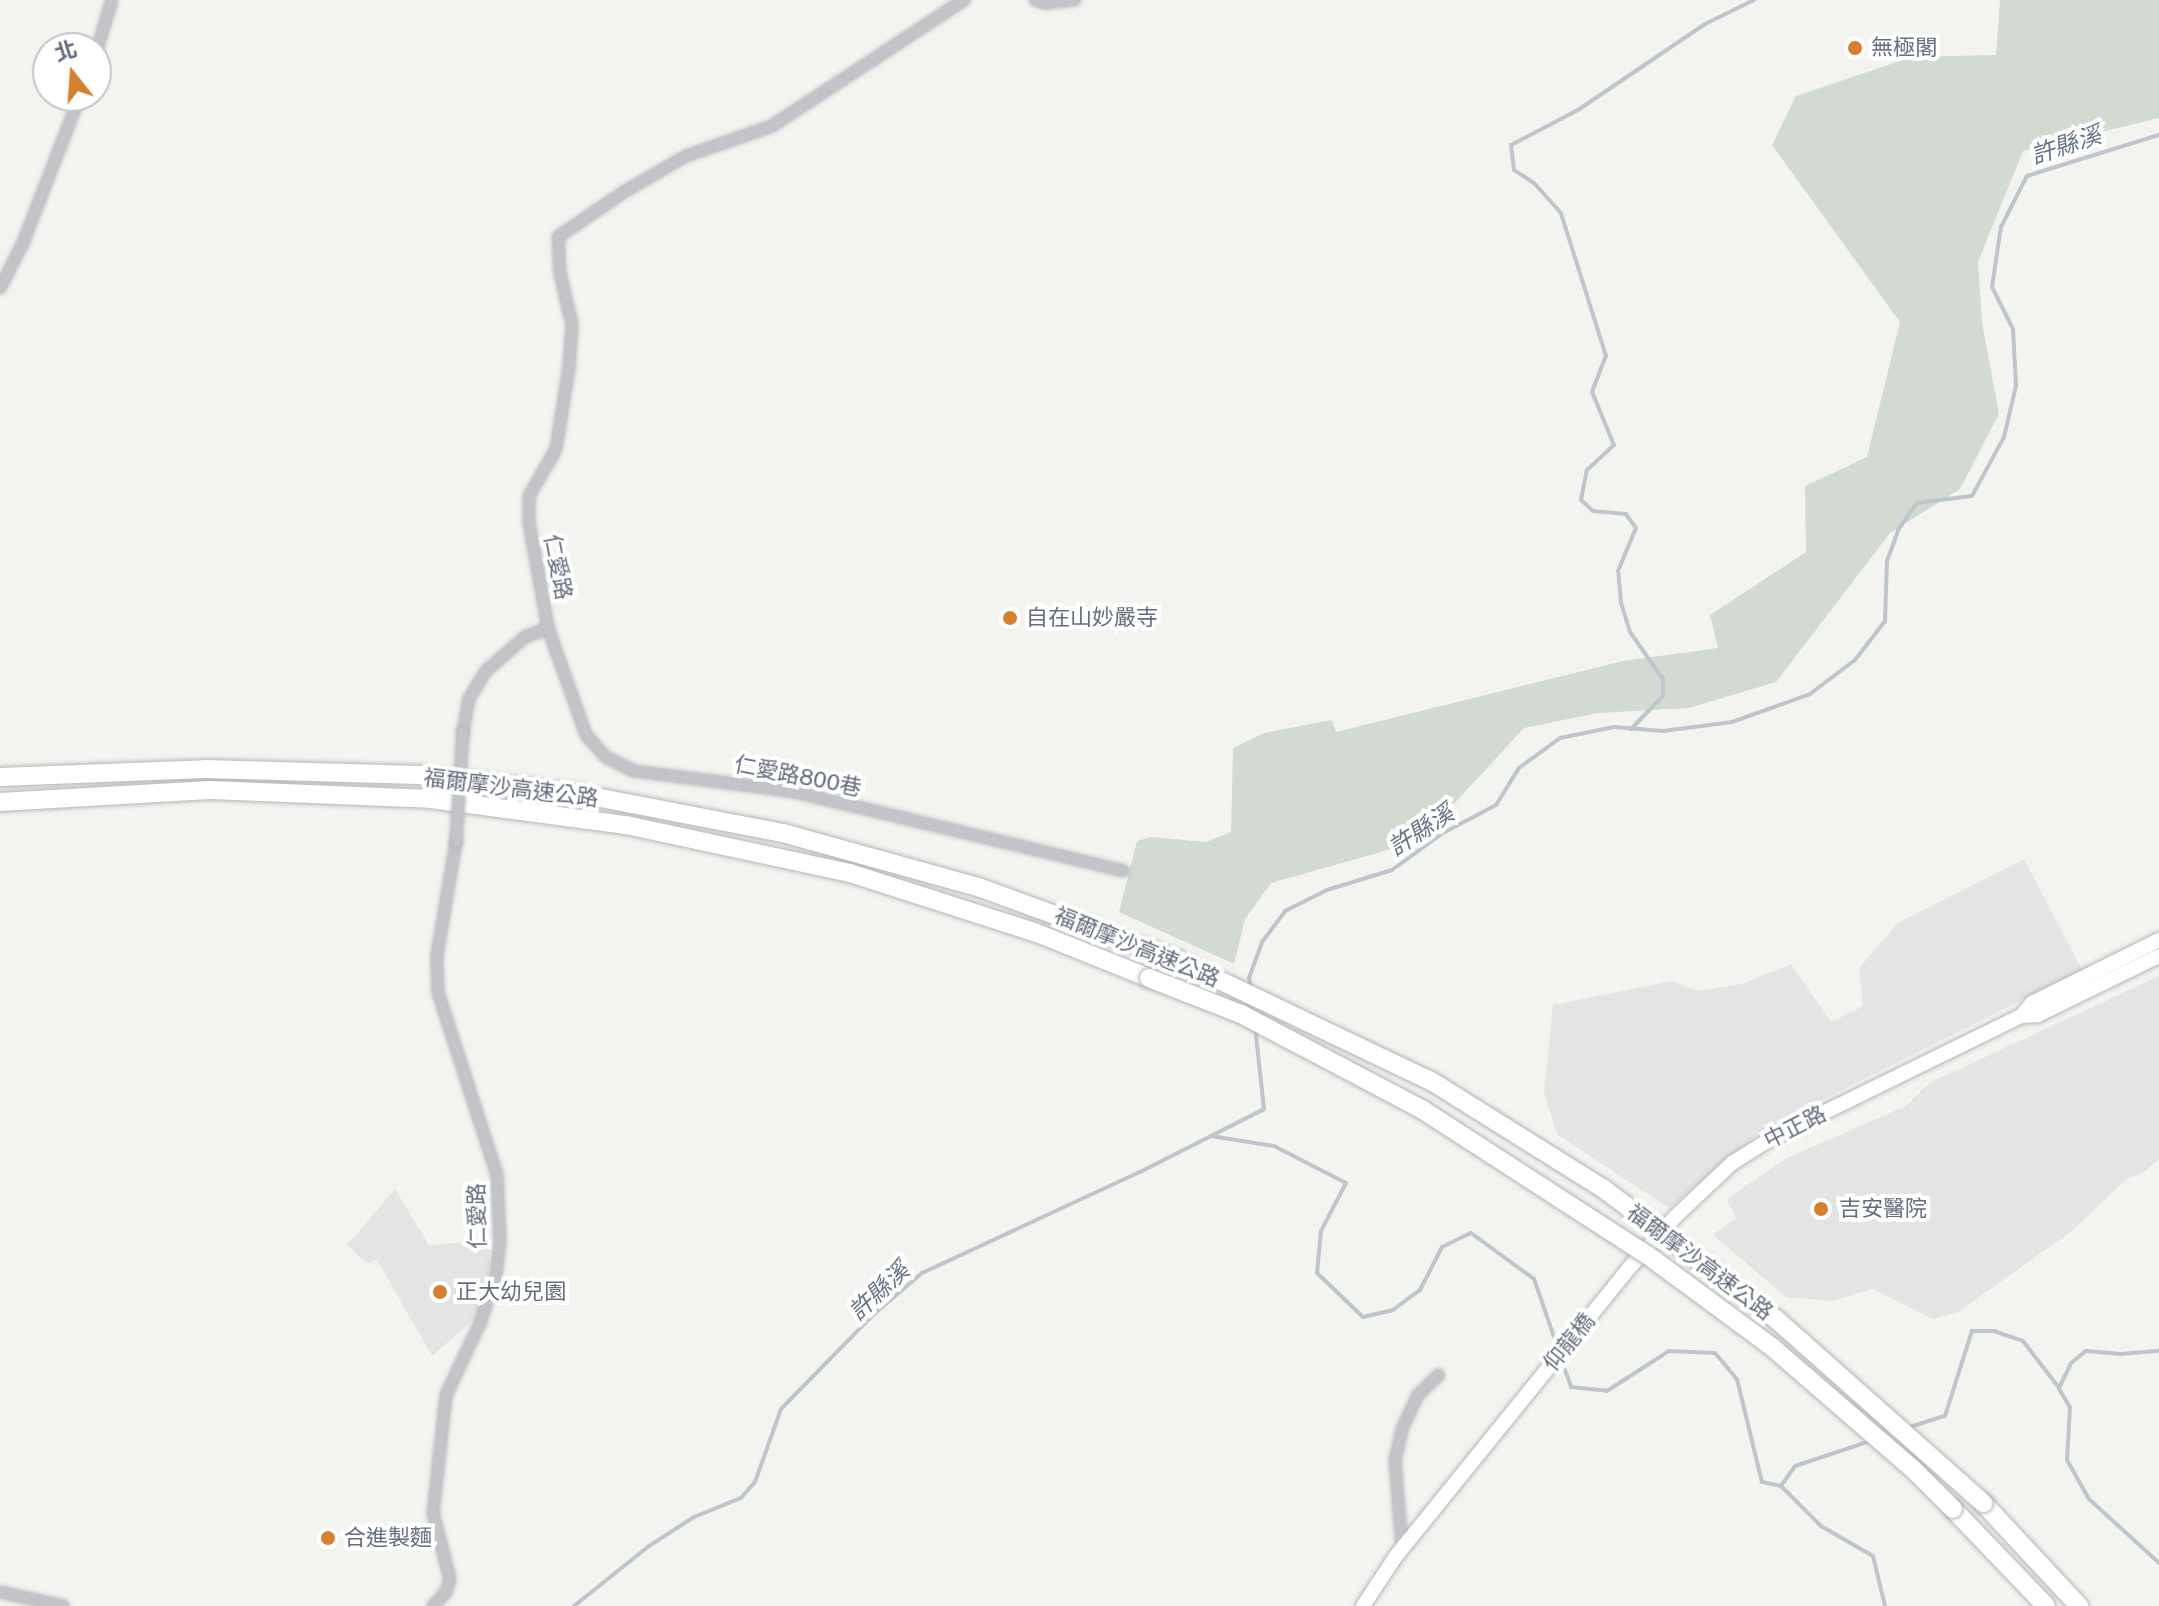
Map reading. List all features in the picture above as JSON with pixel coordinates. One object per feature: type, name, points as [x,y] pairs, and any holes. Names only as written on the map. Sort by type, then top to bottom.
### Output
[{"type":"highway","name":"福爾摩沙高速公路","points":[[0,777],[205,769],[388,774],[580,794],[783,833],[981,888],[1175,959],[1431,1081],[1604,1189],[1777,1320],[1983,1503],[2079,1606]]},
{"type":"highway","name":"福爾摩沙高速公路","points":[[0,802],[210,790],[431,799],[626,825],[850,873],[1037,933],[1241,1014],[1423,1110],[1653,1259],[1772,1347],[1904,1461],[2046,1606]]},
{"type":"main road","name":"中正路","points":[[2021,1016],[2032,1003],[2159,940]]},
{"type":"main road","name":"中正路","points":[[1608,1293],[1687,1205],[1751,1150],[2021,1016],[2038,1015],[2159,956]]},
{"type":"main road","name":"仰龍橋","points":[[1402,1548],[1608,1293]]},
{"type":"main road","points":[[1363,1606],[1402,1548]]},
{"type":"street","points":[[102,32],[112,0]]},
{"type":"street","name":"仁愛路","points":[[433,1606],[446,1592],[450,1579],[433,1513],[446,1395],[481,1321],[496,1274],[500,1241],[497,1175],[438,992],[437,955],[456,842],[463,732],[469,699],[486,671],[515,643],[548,628],[529,522],[529,496],[556,449],[569,368],[572,325],[560,273],[558,237],[627,190],[686,156],[772,126],[964,0]]},
{"type":"street","points":[[1035,0],[1045,3],[1075,0]]},
{"type":"street","points":[[0,288],[23,243],[74,112]]},
{"type":"street","name":"仁愛路800巷","points":[[548,628],[586,735],[606,757],[634,771],[791,791],[1123,871]]},
{"type":"street","points":[[1402,1548],[1395,1460],[1402,1429],[1418,1395],[1439,1375]]},
{"type":"street","points":[[0,1592],[63,1606]]},
{"type":"shaded area","points":[[2000,0],[2159,0],[2159,118],[2023,151],[1978,262],[1982,322],[1999,414],[1960,489],[1890,533],[1776,682],[1689,708],[1598,713],[1524,728],[1452,806],[1399,847],[1271,883],[1245,919],[1234,964],[1119,912],[1137,841],[1151,837],[1206,842],[1231,832],[1233,748],[1264,733],[1332,720],[1336,732],[1623,661],[1718,648],[1710,615],[1806,552],[1805,486],[1867,457],[1900,322],[1772,145],[1796,96],[1912,57],[1996,55]]},
{"type":"shaded area","points":[[2024,859],[2082,970],[1764,1129],[1669,1208],[1557,1134],[1544,1092],[1553,1005],[1672,981],[1697,991],[1742,984],[1791,964],[1831,1022],[1863,1006],[1859,968],[1898,923]]},
{"type":"shaded area","points":[[2159,976],[2159,1159],[2144,1172],[2128,1178],[2069,1233],[1958,1312],[1933,1319],[1872,1289],[1833,1301],[1786,1297],[1713,1235],[1736,1218],[1727,1199],[1787,1158],[1906,1106],[1929,1083]]},
{"type":"shaded area","name":"正大幼兒園","points":[[395,1189],[429,1245],[490,1240],[489,1268],[478,1316],[432,1356],[377,1260],[366,1263],[347,1245]]},
{"type":"waterway","points":[[1631,729],[1663,696],[1663,679],[1630,632],[1621,603],[1618,571],[1636,528],[1626,514],[1593,511],[1581,500],[1587,470],[1614,445],[1592,392],[1606,356],[1561,213],[1534,183],[1514,170],[1511,145],[1578,110],[1705,24],[1754,0]]},
{"type":"waterway","name":"許縣溪","points":[[1251,990],[1249,978],[1262,942],[1285,911],[1327,890],[1392,870],[1443,833],[1496,805],[1519,768],[1560,738],[1614,727],[1663,731],[1732,722],[1810,694],[1855,660],[1885,621],[1887,561],[1898,530],[1917,503],[1972,496],[2004,437],[2016,386],[2013,329],[1992,287],[2001,227],[2027,176],[2159,135]]},
{"type":"waterway","name":"許縣溪","points":[[574,1606],[649,1546],[694,1517],[741,1498],[755,1482],[781,1409],[873,1315],[922,1273],[1140,1172],[1264,1109],[1255,1026]]},
{"type":"waterway","points":[[1211,1136],[1274,1146],[1346,1183],[1321,1231],[1317,1273],[1363,1317],[1393,1310],[1420,1290],[1442,1247],[1471,1233],[1534,1279],[1559,1351]]},
{"type":"waterway","points":[[1907,1428],[1945,1416],[1972,1331],[1994,1331],[2023,1341],[2059,1388],[2071,1363],[2086,1351],[2121,1354],[2159,1351]]},
{"type":"waterway","points":[[1561,1359],[1571,1387],[1607,1391],[1669,1351],[1715,1353],[1737,1379],[1762,1482],[1781,1486],[1795,1466],[1873,1440]]},
{"type":"waterway","points":[[2059,1389],[2070,1407],[2067,1460],[2089,1499],[2159,1563]]},
{"type":"waterway","points":[[1781,1486],[1821,1526],[1873,1556],[1885,1606]]},
{"type":"place","name":"無極閣","points":[[1855,48]]},
{"type":"place","name":"自在山妙嚴寺","points":[[1010,618]]},
{"type":"place","name":"吉安醫院","points":[[1821,1209]]},
{"type":"place","name":"正大幼兒園","points":[[440,1292]]},
{"type":"place","name":"合進製麵","points":[[328,1538]]}]
